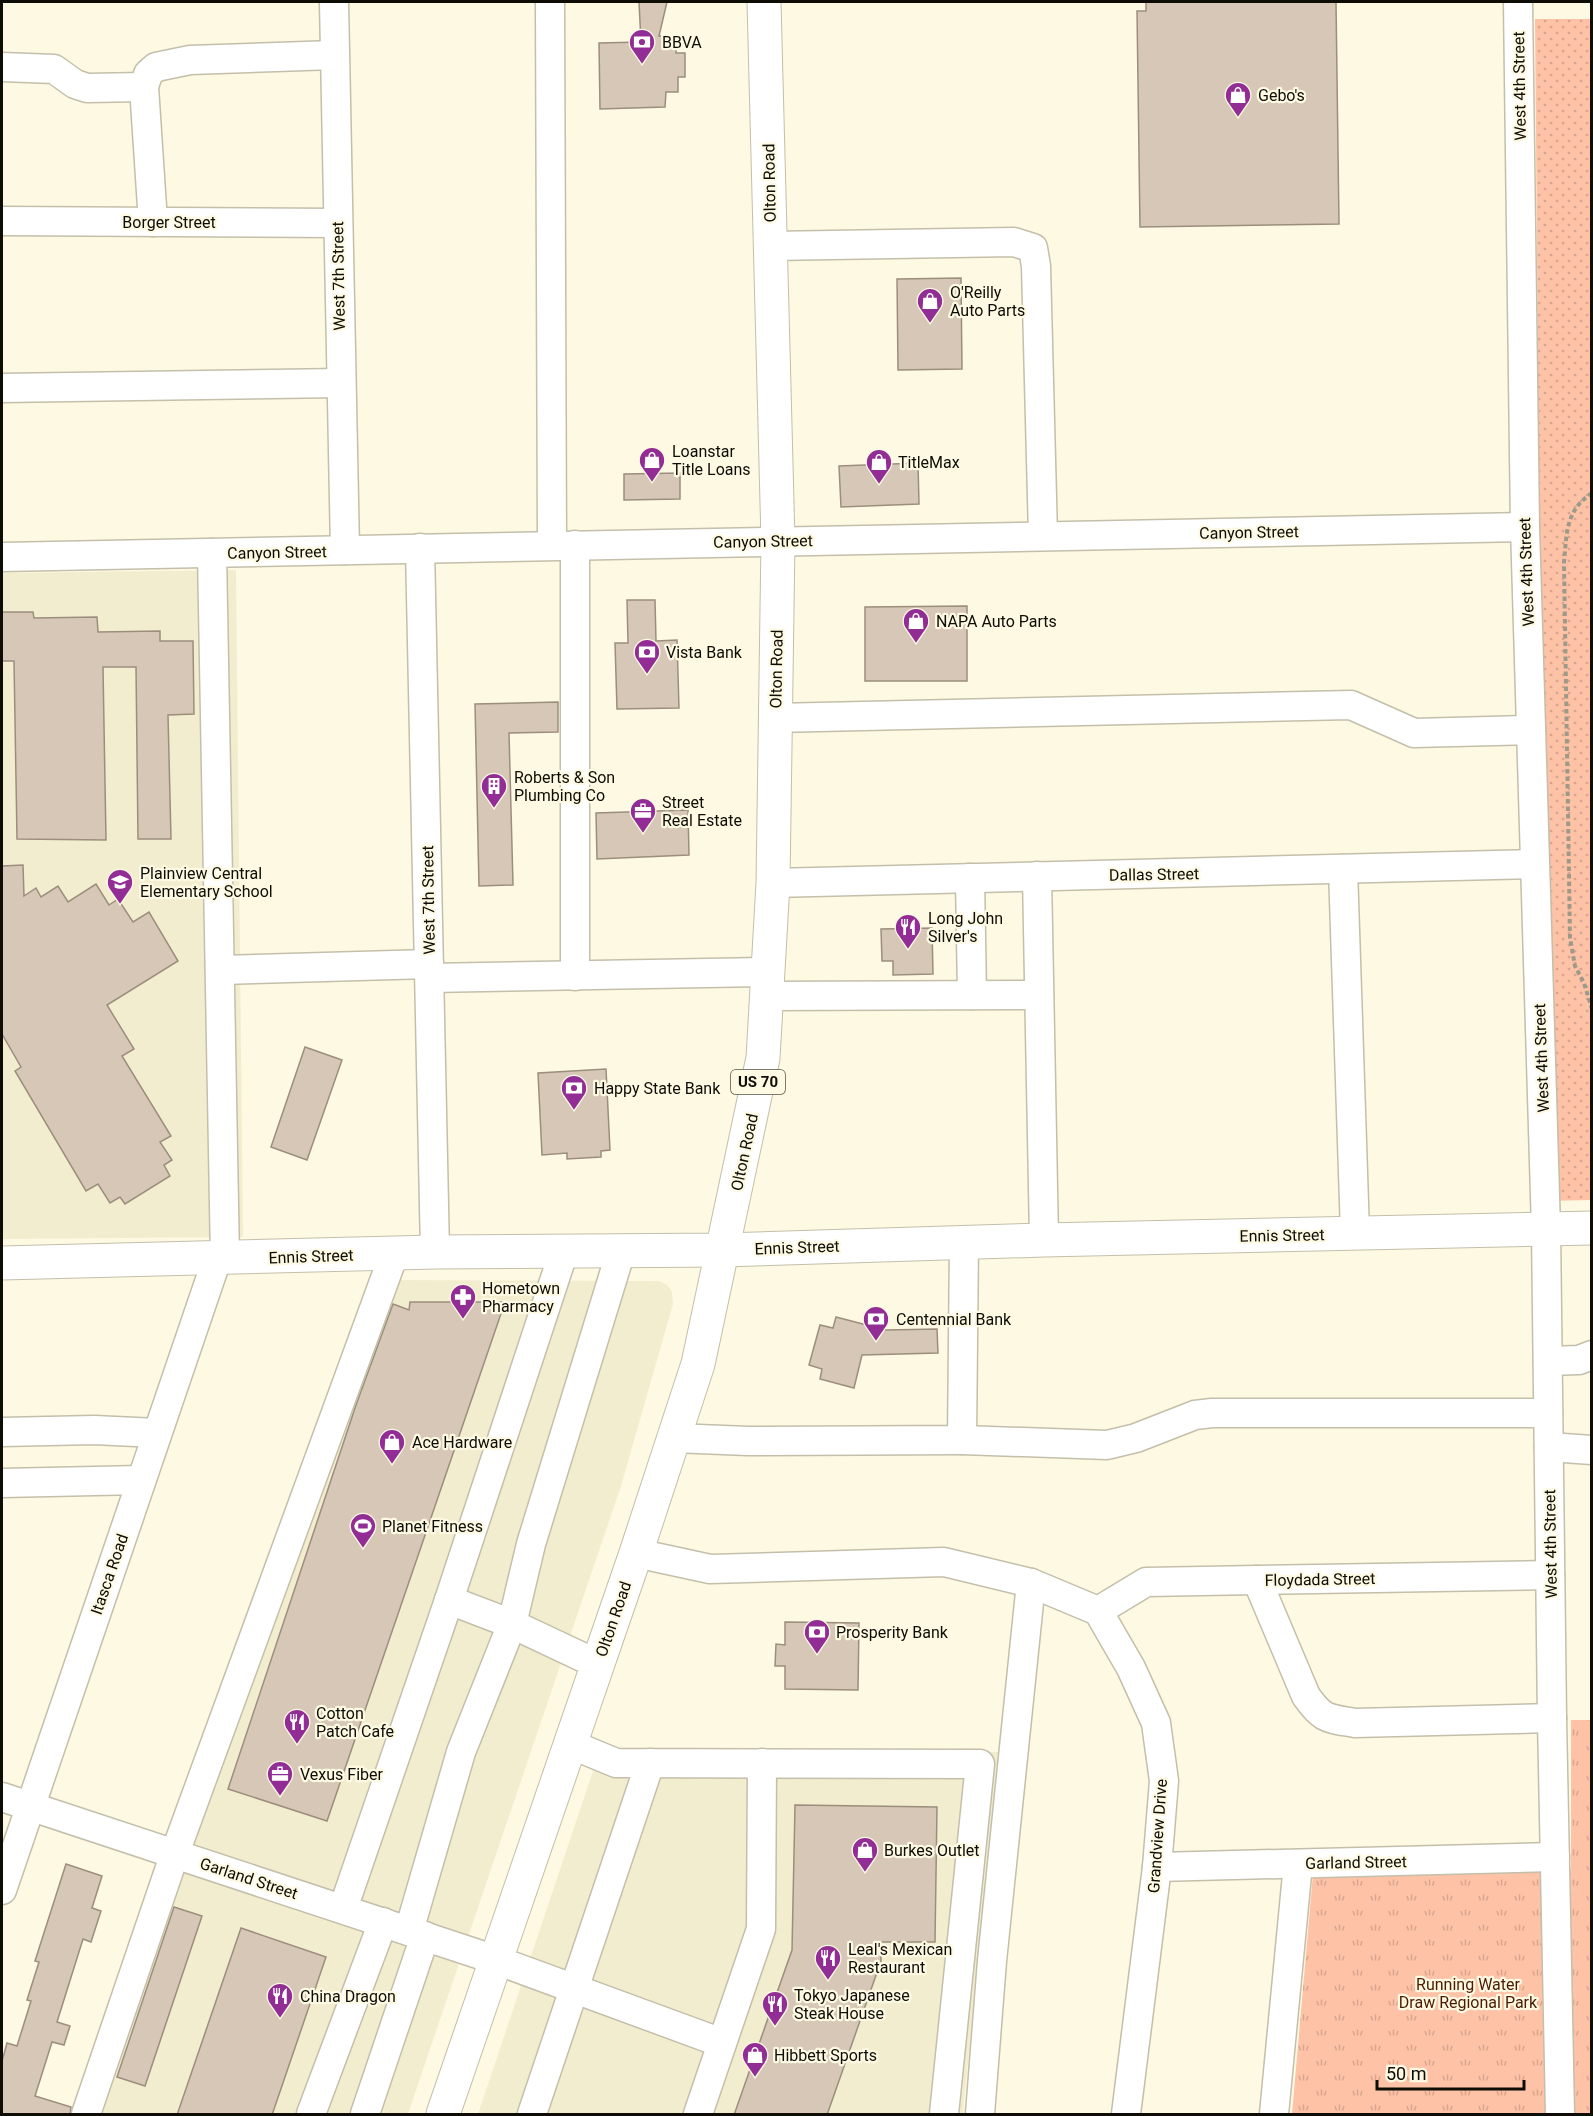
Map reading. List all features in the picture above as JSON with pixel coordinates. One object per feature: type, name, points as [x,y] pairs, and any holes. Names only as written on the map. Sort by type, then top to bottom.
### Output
[{"type":"main road","name":"Olton Road","points":[[443,2115],[636,1553],[698,1364],[763,1058],[773,883],[778,541],[764,2]]},
{"type":"main road","name":"Ennis Street","points":[[2,1263],[435,1252],[724,1250],[964,1242],[1592,1228]]},
{"type":"street","name":"West 7th Street","points":[[333,2],[345,550]]},
{"type":"street","points":[[550,2],[575,976]]},
{"type":"street","name":"West 4th Street","points":[[1518,2],[1525,527],[1546,1229],[1560,2115]]},
{"type":"street","points":[[153,222],[144,87],[148,74],[156,67],[190,60],[334,55]]},
{"type":"street","points":[[2,67],[54,69],[75,84],[87,88],[144,87]]},
{"type":"street","name":"Borger Street","points":[[2,221],[337,223]]},
{"type":"street","points":[[771,246],[1014,242],[1033,248],[1036,266],[1043,536]]},
{"type":"street","points":[[2,387],[341,384]]},
{"type":"street","name":"Canyon Street","points":[[2,557],[1525,527]]},
{"type":"street","name":"West 7th Street","points":[[420,548],[435,1252]]},
{"type":"street","points":[[212,553],[220,970],[221,1259]]},
{"type":"street","points":[[775,718],[1351,705],[1414,733],[1531,730]]},
{"type":"street","name":"Dallas Street","points":[[773,883],[1535,864]]},
{"type":"street","points":[[1343,869],[1355,1233]]},
{"type":"street","points":[[1037,876],[1044,1240]]},
{"type":"street","points":[[970,878],[972,995]]},
{"type":"street","points":[[220,970],[429,971],[767,984],[972,995],[1039,995]]},
{"type":"street","points":[[962,1440],[964,1242]]},
{"type":"street","points":[[343,1909],[449,1600],[564,1251]]},
{"type":"street","points":[[365,2115],[406,1930],[461,1752],[512,1624],[531,1544],[621,1251]]},
{"type":"street","points":[[86,2115],[176,1853],[394,1254]]},
{"type":"street","name":"Itasca Road","points":[[2,1890],[157,1433],[221,1259]]},
{"type":"street","points":[[1548,1361],[1579,1360],[1592,1355]]},
{"type":"street","points":[[674,1438],[748,1441],[962,1440],[1107,1445],[1136,1438],[1195,1415],[1212,1413],[1548,1413]]},
{"type":"street","points":[[2,1431],[94,1430],[157,1433]]},
{"type":"street","points":[[1549,1447],[1592,1450]]},
{"type":"street","points":[[2,1483],[141,1480]]},
{"type":"street","points":[[636,1553],[710,1569],[944,1562],[1031,1583],[1098,1611]]},
{"type":"street","name":"Floydada Street","points":[[1098,1611],[1146,1582],[1550,1575]]},
{"type":"street","points":[[1257,1580],[1306,1696],[1317,1712],[1331,1719],[1355,1723],[1552,1718]]},
{"type":"street","points":[[980,2115],[992,1961],[1031,1583]]},
{"type":"street","points":[[449,1600],[512,1624],[597,1664]]},
{"type":"street","name":"Grandview Drive","points":[[1098,1611],[1131,1668],[1156,1723],[1164,1781],[1126,2115]]},
{"type":"street","points":[[570,1744],[616,1763],[980,1764],[944,2115]]},
{"type":"street","points":[[532,2115],[650,1763]]},
{"type":"street","points":[[698,2115],[761,1929],[762,1764]]},
{"type":"street","name":"Garland Street","points":[[2,1797],[496,1960],[722,2043]]},
{"type":"street","name":"Garland Street","points":[[1156,1867],[1555,1857]]},
{"type":"street","points":[[1274,2115],[1298,1864]]},
{"type":"street","points":[[311,2115],[406,1930]]},
{"type":"path","points":[[1592,493],[1580,501],[1572,513],[1568,526],[1564,562],[1570,938],[1575,966],[1584,983],[1592,1009]]},
{"type":"shaded area","name":"Plainview Central Elementary School","points":[[236,570],[243,1237],[2,1239],[2,573]]},
{"type":"shaded area","points":[[394,1280],[659,1281],[672,1291],[673,1304],[621,1486],[408,2114],[97,2114]]},
{"type":"shaded area","points":[[600,1750],[998,1752],[963,2114],[478,2114]]},
{"type":"green space","points":[[1535,19],[1592,19],[1591,1200],[1545,1201]]},
{"type":"green space","name":"Running Water Draw Regional Park","points":[[1571,1720],[1591,1720],[1591,2114],[1292,2114],[1313,1874],[1571,1869]]},
{"type":"building","name":"BBVA","points":[[639,2],[667,2],[659,36],[664,36],[664,39],[677,39],[676,53],[685,53],[685,77],[678,77],[678,92],[666,92],[665,107],[600,109],[599,43],[641,42]]},
{"type":"building","name":"Gebo's","points":[[1146,2],[1336,2],[1339,224],[1140,227],[1137,11],[1146,11]]},
{"type":"building","name":"O'Reilly Auto Parts","points":[[961,278],[962,369],[898,370],[897,279]]},
{"type":"building","name":"TitleMax","points":[[918,463],[919,504],[841,507],[839,466]]},
{"type":"building","name":"Loanstar Title Loans","points":[[680,473],[680,499],[624,500],[624,474]]},
{"type":"building","name":"Vista Bank","points":[[627,600],[655,600],[656,641],[677,640],[679,708],[617,709],[615,643],[628,643]]},
{"type":"building","name":"NAPA Auto Parts","points":[[967,606],[967,681],[865,681],[865,607]]},
{"type":"building","points":[[2,612],[33,612],[34,618],[97,617],[98,632],[160,631],[160,641],[193,641],[194,714],[168,715],[171,839],[138,839],[136,667],[103,667],[106,840],[17,839],[14,661],[2,661]]},
{"type":"building","name":"Roberts & Son Plumbing Co","points":[[558,702],[558,732],[509,733],[513,885],[479,886],[475,704]]},
{"type":"building","name":"Street Real Estate","points":[[688,810],[689,855],[597,859],[596,813]]},
{"type":"building","points":[[23,865],[24,896],[36,888],[41,897],[58,886],[68,902],[96,884],[109,905],[118,899],[133,922],[149,912],[178,961],[107,1005],[134,1049],[122,1056],[171,1136],[160,1142],[172,1160],[164,1165],[170,1176],[125,1204],[120,1197],[110,1203],[98,1184],[86,1191],[15,1071],[21,1067],[2,1034],[2,866]]},
{"type":"building","points":[[932,928],[933,974],[893,975],[893,961],[882,961],[881,929]]},
{"type":"building","points":[[305,1047],[342,1060],[307,1160],[271,1147]]},
{"type":"building","name":"Happy State Bank","points":[[606,1069],[610,1150],[601,1151],[601,1157],[567,1159],[567,1153],[542,1155],[538,1073]]},
{"type":"building","points":[[410,1302],[505,1302],[327,1821],[228,1789],[356,1405],[393,1304],[409,1310]]},
{"type":"building","name":"Centennial Bank","points":[[836,1317],[886,1330],[937,1329],[938,1353],[862,1355],[854,1388],[820,1379],[822,1369],[809,1365],[820,1325],[833,1328]]},
{"type":"building","name":"Prosperity Bank","points":[[785,1622],[859,1623],[858,1690],[785,1689],[785,1666],[775,1666],[776,1644],[785,1645]]},
{"type":"building","points":[[795,1805],[937,1807],[935,1942],[881,1942],[881,1961],[827,2115],[734,2115],[792,1950]]},
{"type":"building","points":[[66,1864],[102,1876],[92,1908],[101,1911],[91,1942],[83,1939],[57,2022],[70,2026],[64,2045],[52,2042],[35,2096],[71,2107],[70,2115],[2,2115],[2,2061],[7,2043],[17,2046],[31,2001],[27,2000],[39,1962],[35,1961]]},
{"type":"building","points":[[174,1907],[202,1916],[145,2086],[117,2077]]},
{"type":"building","points":[[241,1928],[326,1957],[272,2115],[177,2115]]},
{"type":"place","name":"BBVA","points":[[642,65]]},
{"type":"place","name":"Gebo's","points":[[1238,118]]},
{"type":"place","name":"O'Reilly Auto Parts","points":[[930,324]]},
{"type":"place","name":"Loanstar Title Loans","points":[[652,483]]},
{"type":"place","name":"TitleMax","points":[[879,485]]},
{"type":"place","name":"NAPA Auto Parts","points":[[916,644]]},
{"type":"place","name":"Vista Bank","points":[[647,675]]},
{"type":"place","name":"Roberts & Son Plumbing Co","points":[[494,809]]},
{"type":"place","name":"Street Real Estate","points":[[643,834]]},
{"type":"place","name":"Plainview Central Elementary School","points":[[120,905]]},
{"type":"place","name":"Long John Silver's","points":[[908,950]]},
{"type":"place","name":"Happy State Bank","points":[[574,1111]]},
{"type":"place","name":"Hometown Pharmacy","points":[[463,1320]]},
{"type":"place","name":"Centennial Bank","points":[[876,1342]]},
{"type":"place","name":"Ace Hardware","points":[[392,1465]]},
{"type":"place","name":"Planet Fitness","points":[[363,1549]]},
{"type":"place","name":"Prosperity Bank","points":[[817,1655]]},
{"type":"place","name":"Cotton Patch Cafe","points":[[297,1745]]},
{"type":"place","name":"Vexus Fiber","points":[[280,1797]]},
{"type":"place","name":"Burkes Outlet","points":[[865,1873]]},
{"type":"place","name":"Leal's Mexican Restaurant","points":[[828,1981]]},
{"type":"place","name":"China Dragon","points":[[280,2019]]},
{"type":"place","name":"Tokyo Japanese Steak House","points":[[775,2027]]},
{"type":"place","name":"Hibbett Sports","points":[[755,2078]]}]
